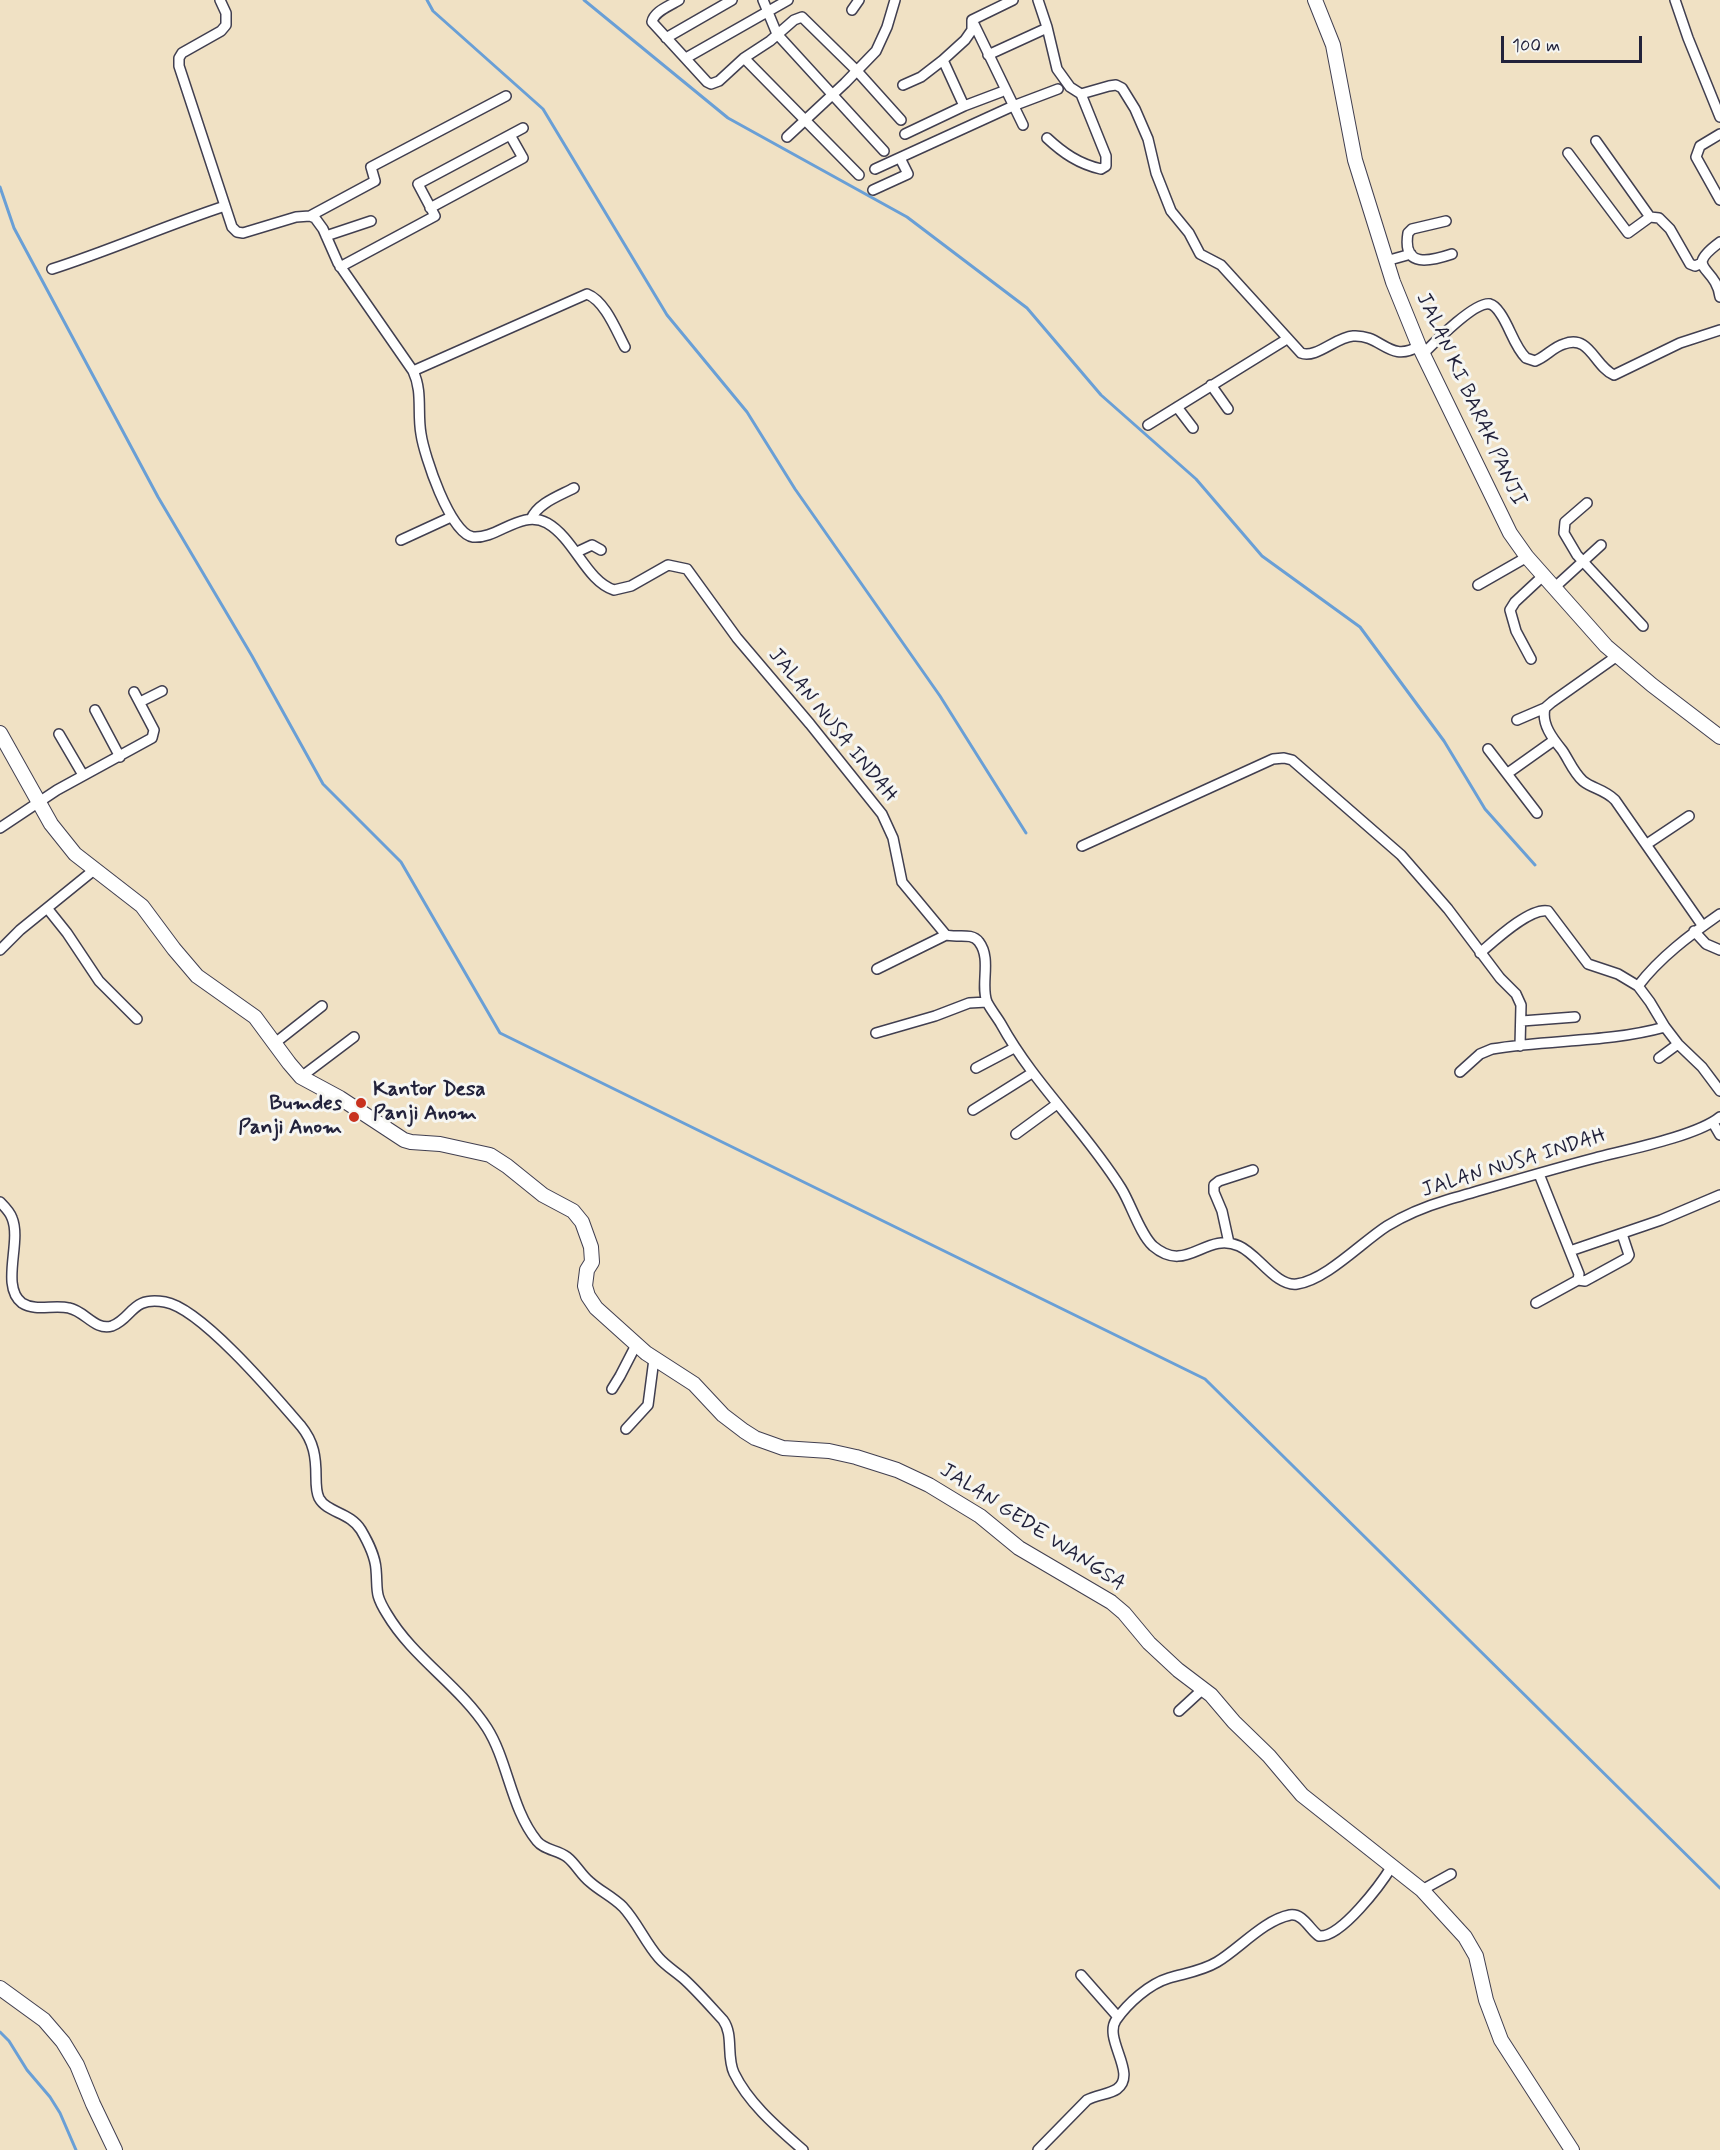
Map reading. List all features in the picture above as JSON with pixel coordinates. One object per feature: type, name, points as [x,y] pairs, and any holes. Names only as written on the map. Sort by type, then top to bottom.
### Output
[{"type":"street","points":[[220,0],[226,13],[226,25],[221,31],[182,53],[179,66],[192,112],[232,227],[237,232],[243,233],[289,219],[310,216],[375,181],[371,167],[506,96]]},
{"type":"street","points":[[679,0],[653,18],[654,26],[711,84],[719,81],[744,58],[794,20],[802,17],[857,71],[901,120]]},
{"type":"street","points":[[666,38],[732,0]]},
{"type":"street","points":[[763,0],[777,33],[884,151]]},
{"type":"street","points":[[686,58],[788,0]]},
{"type":"street","points":[[852,10],[859,0]]},
{"type":"street","points":[[787,137],[876,51],[895,0]]},
{"type":"street","points":[[972,20],[1013,0]]},
{"type":"street","points":[[1038,0],[1058,69],[1070,87],[1081,94],[1106,156],[1106,166],[1101,169],[1064,154],[1047,138]]},
{"type":"street","name":"JALAN KI BARAK PANJI","points":[[1315,0],[1333,45],[1355,160],[1386,261],[1421,350],[1510,533],[1527,557],[1591,631],[1617,656],[1720,737]]},
{"type":"street","points":[[1675,0],[1720,117]]},
{"type":"street","points":[[972,20],[1023,125]]},
{"type":"street","points":[[903,86],[921,77],[965,40],[972,30],[972,20]]},
{"type":"street","points":[[988,55],[1047,28]]},
{"type":"street","points":[[744,58],[859,175]]},
{"type":"street","points":[[943,60],[964,106]]},
{"type":"street","points":[[1081,94],[1109,86],[1122,88],[1135,109],[1148,139],[1170,211],[1189,233],[1200,254],[1221,265],[1296,349],[1305,355],[1313,354],[1333,342],[1354,336],[1363,336],[1400,353],[1421,350],[1457,321],[1489,303],[1501,314],[1526,358],[1535,361],[1559,345],[1572,341],[1578,342],[1586,346],[1614,375],[1680,343],[1720,330]]},
{"type":"street","points":[[875,170],[1013,106],[1058,89]]},
{"type":"street","points":[[905,134],[964,106],[1001,92]]},
{"type":"street","points":[[340,267],[435,216],[418,184],[523,128]]},
{"type":"street","points":[[1720,134],[1700,146],[1696,157],[1720,200]]},
{"type":"street","points":[[430,208],[523,158],[510,135]]},
{"type":"street","points":[[1596,141],[1650,217]]},
{"type":"street","points":[[1568,153],[1628,233],[1650,217],[1659,218],[1690,264],[1695,266],[1702,263]]},
{"type":"street","points":[[873,190],[908,174],[900,158]]},
{"type":"street","points":[[52,269],[225,206]]},
{"type":"street","points":[[310,216],[320,224],[340,267],[363,296],[413,371],[420,388],[421,436],[428,462],[451,517],[460,531],[474,537],[484,536],[531,519],[537,510],[574,488]]},
{"type":"street","points":[[1446,220],[1420,226],[1408,233],[1407,238],[1411,254],[1421,261],[1452,254]]},
{"type":"street","points":[[326,236],[371,221]]},
{"type":"street","points":[[1720,242],[1702,257],[1702,263],[1718,286],[1720,297]]},
{"type":"street","points":[[1386,261],[1411,254]]},
{"type":"street","points":[[413,371],[587,294],[593,297],[604,310],[625,347]]},
{"type":"street","points":[[1148,425],[1287,339]]},
{"type":"street","points":[[1211,385],[1228,409]]},
{"type":"street","points":[[1176,407],[1192,428]]},
{"type":"street","points":[[1587,503],[1565,522],[1567,540],[1582,561],[1644,626]]},
{"type":"street","points":[[401,540],[451,517]]},
{"type":"street","name":"JALAN NUSA INDAH","points":[[531,519],[553,527],[577,552],[599,582],[614,591],[631,586],[668,566],[682,567],[693,576],[737,638],[882,814],[893,838],[902,882],[946,935]]},
{"type":"street","points":[[577,552],[594,545],[601,550]]},
{"type":"street","points":[[1555,587],[1601,545]]},
{"type":"street","points":[[1478,585],[1527,557]]},
{"type":"street","points":[[1532,659],[1516,630],[1510,610],[1515,602],[1544,575]]},
{"type":"street","points":[[1517,720],[1545,708],[1617,656]]},
{"type":"street","points":[[140,702],[162,691]]},
{"type":"street","points":[[0,828],[38,802],[83,775],[120,757],[154,735],[154,730],[134,692]]},
{"type":"street","points":[[1545,708],[1544,718],[1553,741],[1584,781],[1608,793],[1615,800],[1647,844],[1711,947],[1720,950]]},
{"type":"street","points":[[95,710],[120,757]]},
{"type":"street","name":"JALAN GEDE WANGSA","points":[[0,734],[64,843],[94,870],[142,906],[192,970],[255,1017],[301,1077],[340,1098],[404,1140],[455,1146],[490,1155],[543,1196],[573,1210],[582,1222],[592,1252],[592,1262],[585,1279],[588,1296],[596,1308],[654,1359],[694,1384],[723,1415],[755,1438],[783,1448],[836,1452],[867,1460],[897,1470],[946,1493],[980,1516],[1019,1548],[1111,1602],[1124,1613],[1149,1643],[1203,1689],[1269,1756],[1302,1795],[1422,1890],[1443,1911],[1470,1945],[1479,1968],[1486,2000],[1501,2040],[1530,2084],[1546,2114],[1572,2150]]},
{"type":"street","points":[[59,734],[83,775]]},
{"type":"street","points":[[1508,773],[1553,741]]},
{"type":"street","points":[[1488,749],[1537,813]]},
{"type":"street","points":[[1082,846],[1273,759],[1292,760],[1401,855],[1448,909],[1500,978],[1516,994],[1521,1005],[1520,1046]]},
{"type":"street","points":[[1647,844],[1689,816]]},
{"type":"street","points":[[0,950],[94,870]]},
{"type":"street","points":[[47,908],[68,933],[95,976],[137,1019]]},
{"type":"street","points":[[1480,953],[1511,927],[1537,912],[1548,911],[1588,964],[1618,974],[1638,986],[1678,1044],[1702,1067],[1720,1091]]},
{"type":"street","points":[[1638,986],[1698,928],[1720,914]]},
{"type":"street","points":[[877,969],[946,935],[969,936],[978,940],[984,956],[987,1002],[1014,1048],[1111,1172],[1151,1244],[1163,1252],[1178,1257],[1186,1256],[1211,1244],[1229,1243],[1214,1185],[1219,1181],[1253,1170]]},
{"type":"street","points":[[876,1033],[935,1016],[969,1003],[987,1002]]},
{"type":"street","points":[[275,1043],[322,1006]]},
{"type":"street","points":[[1522,1021],[1575,1017]]},
{"type":"street","points":[[1460,1072],[1486,1051],[1502,1047],[1588,1040],[1665,1027]]},
{"type":"street","points":[[301,1077],[354,1037]]},
{"type":"street","points":[[1659,1058],[1678,1044]]},
{"type":"street","points":[[976,1068],[1014,1048]]},
{"type":"street","points":[[973,1110],[1032,1073]]},
{"type":"street","points":[[1016,1134],[1057,1104]]},
{"type":"street","points":[[1717,1120],[1720,1135]]},
{"type":"street","name":"JALAN NUSA INDAH","points":[[1229,1243],[1248,1251],[1281,1281],[1299,1284],[1325,1272],[1388,1226],[1437,1203],[1675,1136],[1717,1120]]},
{"type":"street","points":[[1539,1174],[1579,1274],[1578,1280]]},
{"type":"street","points":[[1570,1251],[1661,1220],[1720,1195]]},
{"type":"street","points":[[0,1202],[12,1214],[16,1230],[9,1278],[15,1298],[25,1305],[38,1308],[71,1308],[96,1325],[108,1327],[116,1324],[140,1304],[155,1300],[173,1303],[197,1317],[273,1393],[313,1444],[317,1494],[321,1502],[353,1520],[367,1540],[376,1568],[377,1599],[404,1640],[470,1706],[485,1726],[497,1747],[523,1816],[539,1843],[565,1855],[589,1881],[624,1908],[659,1958],[690,1985],[721,2018],[729,2031],[730,2061],[740,2083],[766,2116],[803,2150]]},
{"type":"street","points":[[1536,1304],[1578,1280],[1585,1281],[1627,1258],[1629,1255],[1622,1234]]},
{"type":"street","points":[[612,1389],[636,1345]]},
{"type":"street","points":[[626,1429],[648,1405],[654,1359]]},
{"type":"street","points":[[1179,1711],[1203,1689]]},
{"type":"street","points":[[1038,2150],[1087,2100],[1098,2094],[1117,2089],[1122,2083],[1123,2067],[1112,2034],[1112,2026],[1134,2001],[1154,1984],[1207,1968],[1259,1931],[1290,1915],[1299,1917],[1319,1936],[1329,1934],[1360,1908],[1392,1866]]},
{"type":"street","points":[[1422,1890],[1451,1874]]},
{"type":"street","points":[[1080,1975],[1118,2017]]},
{"type":"street","points":[[0,1988],[44,2020],[63,2042],[77,2065],[116,2150]]},
{"type":"waterway","points":[[427,0],[433,11],[543,109],[667,315],[747,412],[795,489],[940,696],[1026,833]]},
{"type":"waterway","points":[[584,0],[728,118],[907,217],[1027,308],[1101,395],[1196,479],[1262,556],[1360,627],[1444,741],[1485,809],[1535,865]]},
{"type":"waterway","points":[[0,187],[14,228],[158,497],[252,656],[323,784],[401,862],[500,1033],[1205,1379],[1720,1888]]},
{"type":"waterway","points":[[0,2032],[50,2097],[60,2113],[76,2150]]},
{"type":"place","name":"Kantor Desa Panji Anom","points":[[361,1103]]},
{"type":"place","name":"Bumdes Panji Anom","points":[[354,1117]]}]
